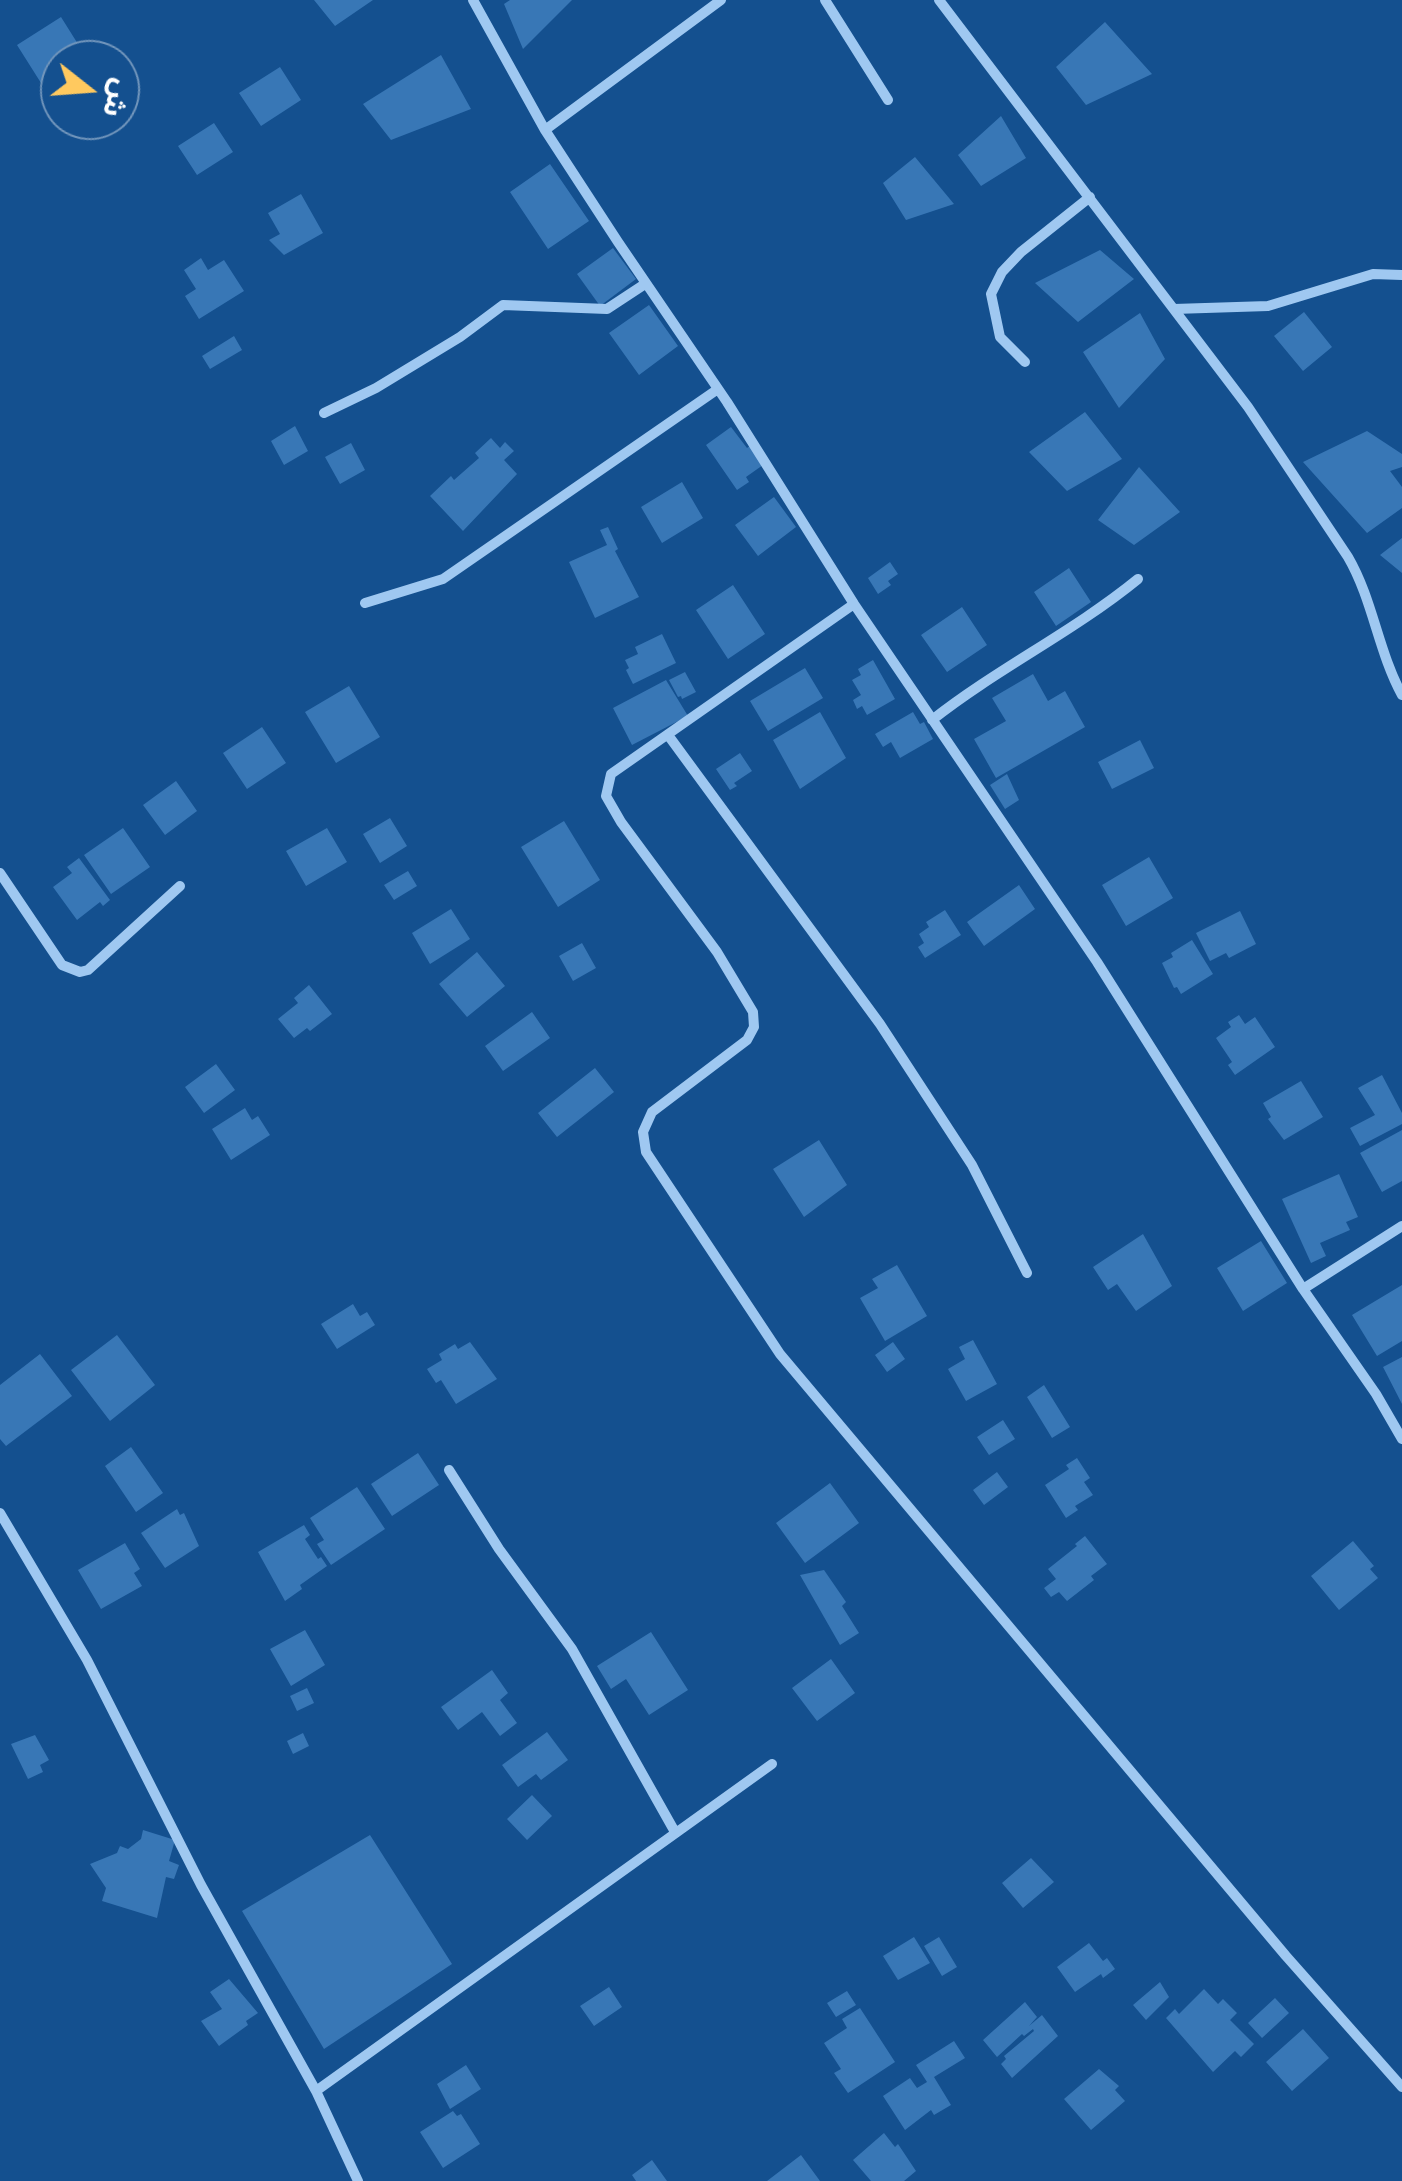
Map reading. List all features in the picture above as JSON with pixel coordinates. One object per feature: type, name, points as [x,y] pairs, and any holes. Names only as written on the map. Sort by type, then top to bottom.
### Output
[{"type":"street","points":[[473,0],[546,130],[804,520],[854,604],[1097,962],[1402,1439]]},
{"type":"street","points":[[546,130],[721,0]]},
{"type":"street","points":[[825,0],[888,100]]},
{"type":"street","points":[[939,0],[1248,407],[1348,556],[1360,578],[1379,645],[1402,695]]},
{"type":"street","points":[[1025,362],[1000,337],[991,294],[1002,272],[1021,252],[1090,197]]},
{"type":"street","points":[[1174,309],[1268,306],[1373,274],[1402,275]]},
{"type":"street","points":[[324,413],[376,388],[460,337],[503,305],[607,310],[646,284]]},
{"type":"street","points":[[365,603],[443,578],[718,389]]},
{"type":"street","points":[[932,720],[1006,665],[1105,606],[1138,580]]},
{"type":"street","points":[[854,604],[611,774],[606,796],[621,822],[716,952],[753,1012],[754,1027],[747,1040],[652,1112],[643,1132],[646,1152],[780,1354],[1273,1941],[1402,2086]]},
{"type":"street","points":[[668,735],[890,1038],[972,1165],[1027,1273]]},
{"type":"street","points":[[0,873],[62,965],[80,972],[88,970],[180,886]]},
{"type":"street","points":[[1303,1289],[1402,1226]]},
{"type":"street","points":[[449,1470],[499,1549],[572,1649],[675,1832]]},
{"type":"street","points":[[0,1513],[87,1660],[201,1885],[316,2091],[358,2181]]},
{"type":"street","points":[[316,2091],[772,1764]]},
{"type":"building","points":[[314,0],[373,0],[335,26]]},
{"type":"building","points":[[510,0],[572,0],[523,49],[504,4]]},
{"type":"building","points":[[61,17],[75,40],[40,40],[40,81],[17,45]]},
{"type":"building","points":[[1105,22],[1152,74],[1086,105],[1056,67]]},
{"type":"building","points":[[441,55],[471,109],[391,140],[363,104]]},
{"type":"building","points":[[280,67],[301,100],[261,126],[239,93]]},
{"type":"building","points":[[1001,116],[1026,158],[981,186],[958,155]]},
{"type":"building","points":[[214,123],[233,152],[197,175],[178,146]]},
{"type":"building","points":[[915,157],[954,204],[906,220],[883,183]]},
{"type":"building","points":[[550,164],[589,221],[548,249],[510,192]]},
{"type":"building","points":[[301,194],[323,233],[284,255],[269,240],[280,234],[268,213]]},
{"type":"building","points":[[613,248],[636,279],[600,306],[577,274]]},
{"type":"building","points":[[1100,250],[1134,279],[1078,322],[1035,283]]},
{"type":"building","points":[[201,258],[208,270],[224,260],[244,291],[199,319],[185,296],[196,289],[184,270]]},
{"type":"building","points":[[649,305],[678,346],[639,375],[609,333]]},
{"type":"building","points":[[1304,312],[1332,347],[1303,371],[1274,336]]},
{"type":"building","points":[[1140,313],[1165,359],[1119,408],[1083,352]]},
{"type":"building","points":[[234,336],[242,350],[210,369],[202,356]]},
{"type":"building","points":[[1085,412],[1122,459],[1067,491],[1029,452]]},
{"type":"building","points":[[295,426],[308,451],[284,465],[271,441]]},
{"type":"building","points":[[731,427],[747,448],[751,445],[763,465],[746,477],[749,482],[737,490],[706,445]]},
{"type":"building","points":[[1367,431],[1402,454],[1402,467],[1390,471],[1402,487],[1402,508],[1367,533],[1303,462]]},
{"type":"building","points":[[491,438],[500,448],[505,442],[514,451],[504,460],[517,474],[463,531],[430,496],[479,458],[475,453]]},
{"type":"building","points":[[351,443],[365,470],[340,484],[325,457]]},
{"type":"building","points":[[1139,467],[1180,512],[1134,545],[1098,520]]},
{"type":"building","points":[[682,482],[703,518],[662,543],[641,507]]},
{"type":"building","points":[[774,497],[796,527],[758,556],[735,525]]},
{"type":"building","points":[[608,527],[618,549],[615,551],[639,597],[595,618],[569,562],[607,545],[600,530]]},
{"type":"building","points":[[1402,538],[1402,573],[1380,555]]},
{"type":"building","points":[[890,562],[898,574],[878,594],[868,578]]},
{"type":"building","points":[[1069,568],[1091,602],[1056,626],[1034,592]]},
{"type":"building","points":[[733,585],[765,634],[728,659],[696,610]]},
{"type":"building","points":[[962,607],[987,645],[947,672],[921,635]]},
{"type":"building","points":[[662,634],[676,663],[633,684],[625,660],[638,654],[635,647]]},
{"type":"building","points":[[873,660],[895,699],[867,715],[862,706],[857,709],[853,700],[861,695],[852,680],[861,675],[858,669]]},
{"type":"building","points":[[805,668],[823,698],[768,731],[750,701]]},
{"type":"building","points":[[685,672],[696,692],[682,699],[669,680]]},
{"type":"building","points":[[1033,674],[1048,701],[1065,691],[1085,727],[996,778],[974,739],[1006,721],[992,698]]},
{"type":"building","points":[[666,680],[688,716],[632,745],[613,708]]},
{"type":"building","points":[[349,686],[380,737],[336,763],[305,712]]},
{"type":"building","points":[[820,712],[846,758],[800,789],[773,740]]},
{"type":"building","points":[[913,712],[933,739],[900,758],[891,742],[883,747],[875,734]]},
{"type":"building","points":[[262,727],[286,763],[247,789],[223,753]]},
{"type":"building","points":[[1140,740],[1154,768],[1112,789],[1098,762]]},
{"type":"building","points":[[740,753],[752,771],[730,790],[716,769]]},
{"type":"building","points":[[1007,774],[1019,800],[1005,809],[990,785]]},
{"type":"building","points":[[176,781],[197,811],[165,835],[143,805]]},
{"type":"building","points":[[390,818],[407,846],[380,863],[363,834]]},
{"type":"building","points":[[564,821],[600,880],[558,907],[521,847]]},
{"type":"building","points":[[123,828],[150,867],[111,894],[84,855]]},
{"type":"building","points":[[327,828],[347,862],[306,886],[286,851]]},
{"type":"building","points":[[1149,857],[1173,898],[1126,926],[1102,885]]},
{"type":"building","points":[[79,858],[110,900],[103,906],[100,902],[77,920],[53,887],[72,873],[67,867]]},
{"type":"building","points":[[408,871],[417,886],[394,900],[384,885]]},
{"type":"building","points":[[1019,885],[1035,909],[984,946],[967,922]]},
{"type":"building","points":[[451,909],[470,939],[430,964],[412,933]]},
{"type":"building","points":[[945,910],[961,935],[925,958],[918,947],[924,943],[919,934],[929,927],[926,922]]},
{"type":"building","points":[[1240,911],[1256,944],[1229,958],[1226,953],[1210,961],[1196,933]]},
{"type":"building","points":[[1192,940],[1213,974],[1181,994],[1162,963]]},
{"type":"building","points":[[582,943],[596,968],[573,981],[559,956]]},
{"type":"building","points":[[477,952],[505,986],[467,1017],[439,984]]},
{"type":"building","points":[[309,985],[332,1014],[294,1038],[278,1019],[298,1003],[294,998]]},
{"type":"building","points":[[532,1012],[550,1038],[503,1071],[485,1046]]},
{"type":"building","points":[[1239,1015],[1245,1024],[1255,1017],[1275,1047],[1235,1075],[1228,1065],[1232,1062],[1216,1038]]},
{"type":"building","points":[[216,1064],[235,1090],[204,1113],[185,1087]]},
{"type":"building","points":[[595,1068],[614,1092],[557,1137],[538,1113]]},
{"type":"building","points":[[1382,1075],[1402,1113],[1402,1124],[1360,1146],[1350,1128],[1375,1115],[1358,1088]]},
{"type":"building","points":[[1301,1081],[1323,1117],[1284,1140],[1268,1119],[1271,1117],[1263,1103]]},
{"type":"building","points":[[245,1108],[252,1120],[258,1116],[270,1135],[231,1160],[212,1129]]},
{"type":"building","points":[[1402,1130],[1402,1181],[1382,1192],[1360,1153]]},
{"type":"building","points":[[819,1140],[847,1185],[804,1217],[773,1169]]},
{"type":"building","points":[[1339,1174],[1358,1217],[1346,1222],[1350,1230],[1320,1243],[1326,1256],[1311,1263],[1282,1199]]},
{"type":"building","points":[[1143,1234],[1172,1286],[1136,1311],[1117,1284],[1108,1290],[1093,1267]]},
{"type":"building","points":[[1261,1241],[1287,1283],[1243,1311],[1217,1268]]},
{"type":"building","points":[[897,1265],[927,1316],[885,1341],[860,1298],[878,1288],[872,1279]]},
{"type":"building","points":[[1402,1285],[1402,1341],[1377,1356],[1352,1315]]},
{"type":"building","points":[[353,1304],[360,1316],[367,1312],[375,1325],[337,1349],[321,1324]]},
{"type":"building","points":[[117,1335],[155,1385],[110,1421],[71,1370]]},
{"type":"building","points":[[973,1340],[997,1384],[966,1401],[948,1369],[965,1359],[959,1347]]},
{"type":"building","points":[[470,1342],[497,1379],[456,1404],[441,1380],[436,1383],[427,1369],[442,1360],[439,1354],[455,1344],[458,1349]]},
{"type":"building","points":[[893,1342],[905,1359],[887,1372],[875,1355]]},
{"type":"building","points":[[40,1354],[72,1396],[6,1446],[0,1439],[0,1385]]},
{"type":"building","points":[[1402,1357],[1402,1404],[1383,1367]]},
{"type":"building","points":[[1044,1385],[1070,1427],[1052,1438],[1027,1397]]},
{"type":"building","points":[[1003,1420],[1015,1439],[989,1455],[977,1437]]},
{"type":"building","points":[[131,1447],[163,1493],[136,1512],[105,1466]]},
{"type":"building","points":[[418,1453],[439,1485],[392,1516],[371,1484]]},
{"type":"building","points":[[1077,1458],[1090,1478],[1084,1482],[1093,1495],[1075,1506],[1078,1510],[1066,1518],[1045,1485],[1069,1469],[1066,1465]]},
{"type":"building","points":[[997,1472],[1008,1487],[984,1505],[973,1490]]},
{"type":"building","points":[[830,1483],[859,1523],[805,1563],[776,1523]]},
{"type":"building","points":[[357,1487],[385,1529],[331,1565],[317,1544],[324,1540],[310,1518]]},
{"type":"building","points":[[177,1509],[180,1515],[184,1513],[199,1546],[165,1568],[141,1533]]},
{"type":"building","points":[[304,1525],[310,1535],[305,1539],[327,1566],[285,1601],[258,1552]]},
{"type":"building","points":[[1085,1536],[1107,1564],[1067,1601],[1059,1592],[1051,1597],[1044,1588],[1056,1579],[1048,1569]]},
{"type":"building","points":[[1353,1541],[1374,1566],[1370,1569],[1378,1578],[1339,1610],[1311,1576]]},
{"type":"building","points":[[125,1543],[140,1569],[134,1573],[142,1586],[101,1609],[78,1570]]},
{"type":"building","points":[[824,1570],[846,1602],[842,1606],[859,1633],[840,1645],[800,1575]]},
{"type":"building","points":[[305,1630],[325,1665],[291,1686],[270,1649]]},
{"type":"building","points":[[651,1632],[688,1690],[649,1715],[626,1679],[611,1689],[597,1666]]},
{"type":"building","points":[[831,1659],[855,1693],[817,1721],[792,1688]]},
{"type":"building","points":[[492,1670],[508,1693],[500,1700],[517,1723],[500,1736],[482,1712],[458,1730],[441,1707]]},
{"type":"building","points":[[307,1688],[314,1703],[297,1711],[290,1696]]},
{"type":"building","points":[[547,1732],[568,1760],[541,1780],[536,1774],[518,1787],[502,1765]]},
{"type":"building","points":[[303,1733],[309,1746],[293,1754],[287,1741]]},
{"type":"building","points":[[35,1735],[49,1760],[40,1765],[43,1772],[28,1779],[11,1744]]},
{"type":"building","points":[[532,1795],[552,1816],[527,1840],[507,1819]]},
{"type":"building","points":[[143,1830],[175,1840],[169,1861],[179,1865],[174,1879],[166,1877],[157,1918],[102,1901],[106,1888],[90,1864],[117,1853],[120,1846],[128,1849],[141,1839]]},
{"type":"building","points":[[370,1835],[452,1964],[324,2049],[242,1911]]},
{"type":"building","points":[[1031,1858],[1054,1882],[1023,1908],[1002,1883]]},
{"type":"building","points":[[914,1937],[930,1963],[898,1980],[883,1956]]},
{"type":"building","points":[[939,1937],[957,1967],[942,1976],[924,1946]]},
{"type":"building","points":[[1089,1943],[1115,1969],[1075,1992],[1057,1967]]},
{"type":"building","points":[[229,1979],[258,2013],[219,2046],[201,2021],[222,2009],[210,1992]]},
{"type":"building","points":[[1160,1982],[1169,1997],[1146,2020],[1133,2005]]},
{"type":"building","points":[[609,1987],[622,2007],[594,2026],[580,2006]]},
{"type":"building","points":[[1204,1989],[1218,2004],[1223,1999],[1237,2013],[1230,2020],[1254,2044],[1241,2057],[1235,2051],[1213,2072],[1166,2018],[1175,2009],[1179,2014]]},
{"type":"building","points":[[847,1991],[856,2005],[836,2017],[827,2003]]},
{"type":"building","points":[[1275,1998],[1289,2013],[1262,2038],[1248,2023]]},
{"type":"building","points":[[1025,2002],[1037,2017],[1029,2026],[1042,2015],[1058,2036],[1012,2078],[1001,2064],[1004,2056],[1033,2029],[997,2057],[983,2040]]},
{"type":"building","points":[[860,2008],[895,2062],[848,2093],[834,2073],[841,2069],[824,2043],[847,2028],[842,2019]]},
{"type":"building","points":[[1303,2029],[1329,2058],[1292,2091],[1266,2062]]},
{"type":"building","points":[[954,2041],[965,2058],[934,2077],[951,2105],[934,2115],[931,2110],[905,2130],[883,2096],[910,2078],[917,2088],[927,2082],[916,2065]]},
{"type":"building","points":[[466,2065],[481,2089],[450,2109],[437,2084]]},
{"type":"building","points":[[1099,2069],[1119,2086],[1115,2090],[1125,2101],[1091,2130],[1064,2099]]},
{"type":"building","points":[[453,2111],[457,2116],[461,2114],[480,2144],[443,2168],[420,2132]]},
{"type":"building","points":[[884,2133],[895,2147],[898,2144],[916,2171],[904,2181],[871,2181],[853,2160]]},
{"type":"building","points":[[801,2155],[820,2181],[767,2181]]},
{"type":"building","points":[[652,2160],[667,2181],[636,2181],[632,2175]]}]
